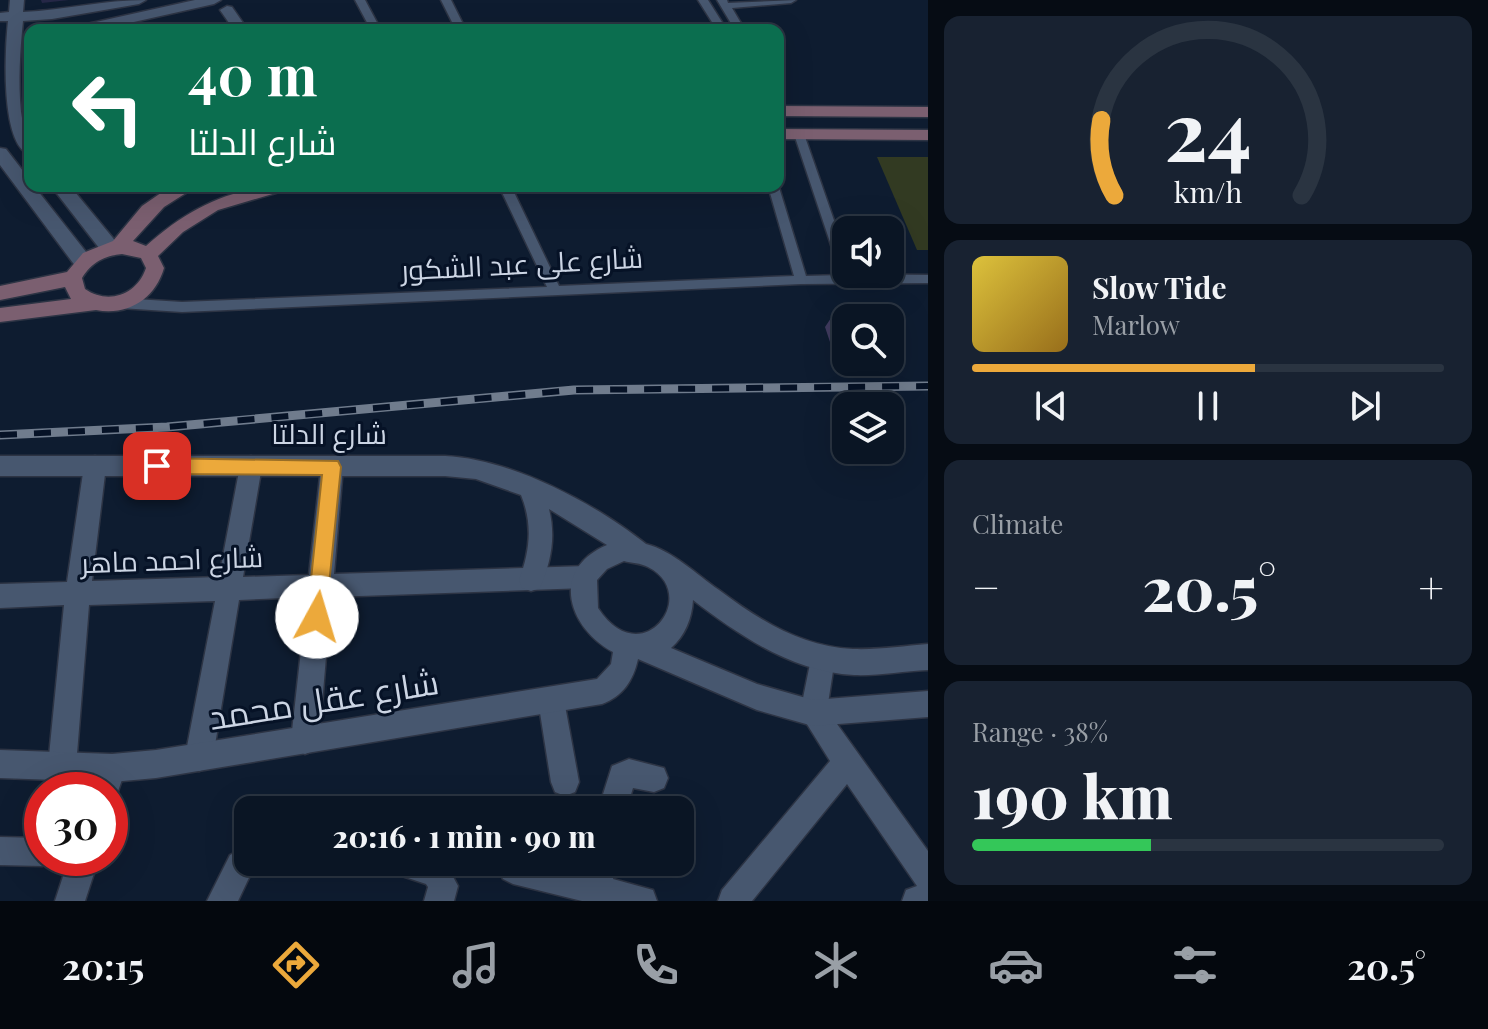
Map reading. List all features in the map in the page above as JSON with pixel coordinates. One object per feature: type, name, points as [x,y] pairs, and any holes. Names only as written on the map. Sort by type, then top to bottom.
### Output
[{"type":"main road","points":[[784,111],[928,112]]},
{"type":"main road","points":[[784,134],[928,135]]},
{"type":"main road","points":[[0,293],[78,270],[115,247],[136,222],[175,192]]},
{"type":"main road","points":[[148,254],[177,228],[212,206],[260,192]]},
{"type":"main road","points":[[115,247],[148,254]]},
{"type":"main road","points":[[0,315],[119,303],[141,292],[149,284],[155,268],[148,254]]},
{"type":"main road","points":[[78,270],[76,293],[92,304]]},
{"type":"street","points":[[17,0],[8,17],[23,128]]},
{"type":"street","points":[[8,17],[44,23],[139,0]]},
{"type":"street","points":[[105,24],[209,1]]},
{"type":"street","points":[[227,10],[237,24]]},
{"type":"street","points":[[13,52],[24,48]]},
{"type":"street","points":[[2,160],[24,192]]},
{"type":"street","points":[[24,192],[78,270]]},
{"type":"street","points":[[65,192],[115,247]]},
{"type":"street","name":"شارع الدلتا","points":[[0,466],[459,467],[500,475],[530,489],[637,551]]},
{"type":"street","points":[[62,766],[78,593],[95,466]]},
{"type":"street","points":[[199,757],[251,466]]},
{"type":"street","points":[[305,740],[332,467]]},
{"type":"street","points":[[530,489],[543,524],[539,562],[531,580]]},
{"type":"street","points":[[928,657],[853,662],[822,658],[753,627],[667,566],[637,551],[624,550],[600,558],[586,577],[584,604],[589,617],[611,638],[757,697],[813,713],[928,704]]},
{"type":"street","points":[[630,645],[664,639],[681,618],[682,591],[667,566]]},
{"type":"street","name":"شارع احمد ماهر","points":[[0,596],[586,577]]},
{"type":"street","name":"شارع عقل محمد","points":[[128,774],[199,757],[602,691],[612,685],[624,666],[630,645]]},
{"type":"street","points":[[822,658],[813,713],[928,876]]},
{"type":"street","points":[[551,700],[565,782]]},
{"type":"street","points":[[733,901],[847,762]]},
{"type":"street","name":"شارع عقل محمد","points":[[0,764],[62,766],[84,772]]},
{"type":"street","points":[[616,796],[622,776],[629,773],[654,778]]},
{"type":"street","points":[[0,851],[24,852]]},
{"type":"street","points":[[70,901],[78,876]]},
{"type":"street","points":[[222,901],[234,876]]},
{"type":"street","points":[[439,901],[443,886],[440,876]]},
{"type":"street","points":[[599,876],[642,901]]},
{"type":"street","points":[[917,901],[928,897]]},
{"type":"lane","points":[[360,0],[373,24]]},
{"type":"lane","points":[[446,0],[458,24]]},
{"type":"lane","points":[[703,0],[718,24]]},
{"type":"lane","points":[[736,24],[724,3],[791,0]]},
{"type":"lane","points":[[799,134],[832,232]]},
{"type":"lane","points":[[508,192],[554,289]]},
{"type":"lane","points":[[776,192],[801,280]]},
{"type":"lane","name":"شارع على عبد الشكور","points":[[119,303],[182,307],[832,277]]},
{"type":"lane","name":"شارع على عبد الشكور","points":[[904,278],[928,279]]},
{"type":"green space","points":[[877,157],[928,157],[928,250],[917,250]]},
{"type":"railway","points":[[0,435],[167,427],[574,390],[928,386]]},
{"type":"route","points":[[157,466],[332,467],[317,617]]}]
